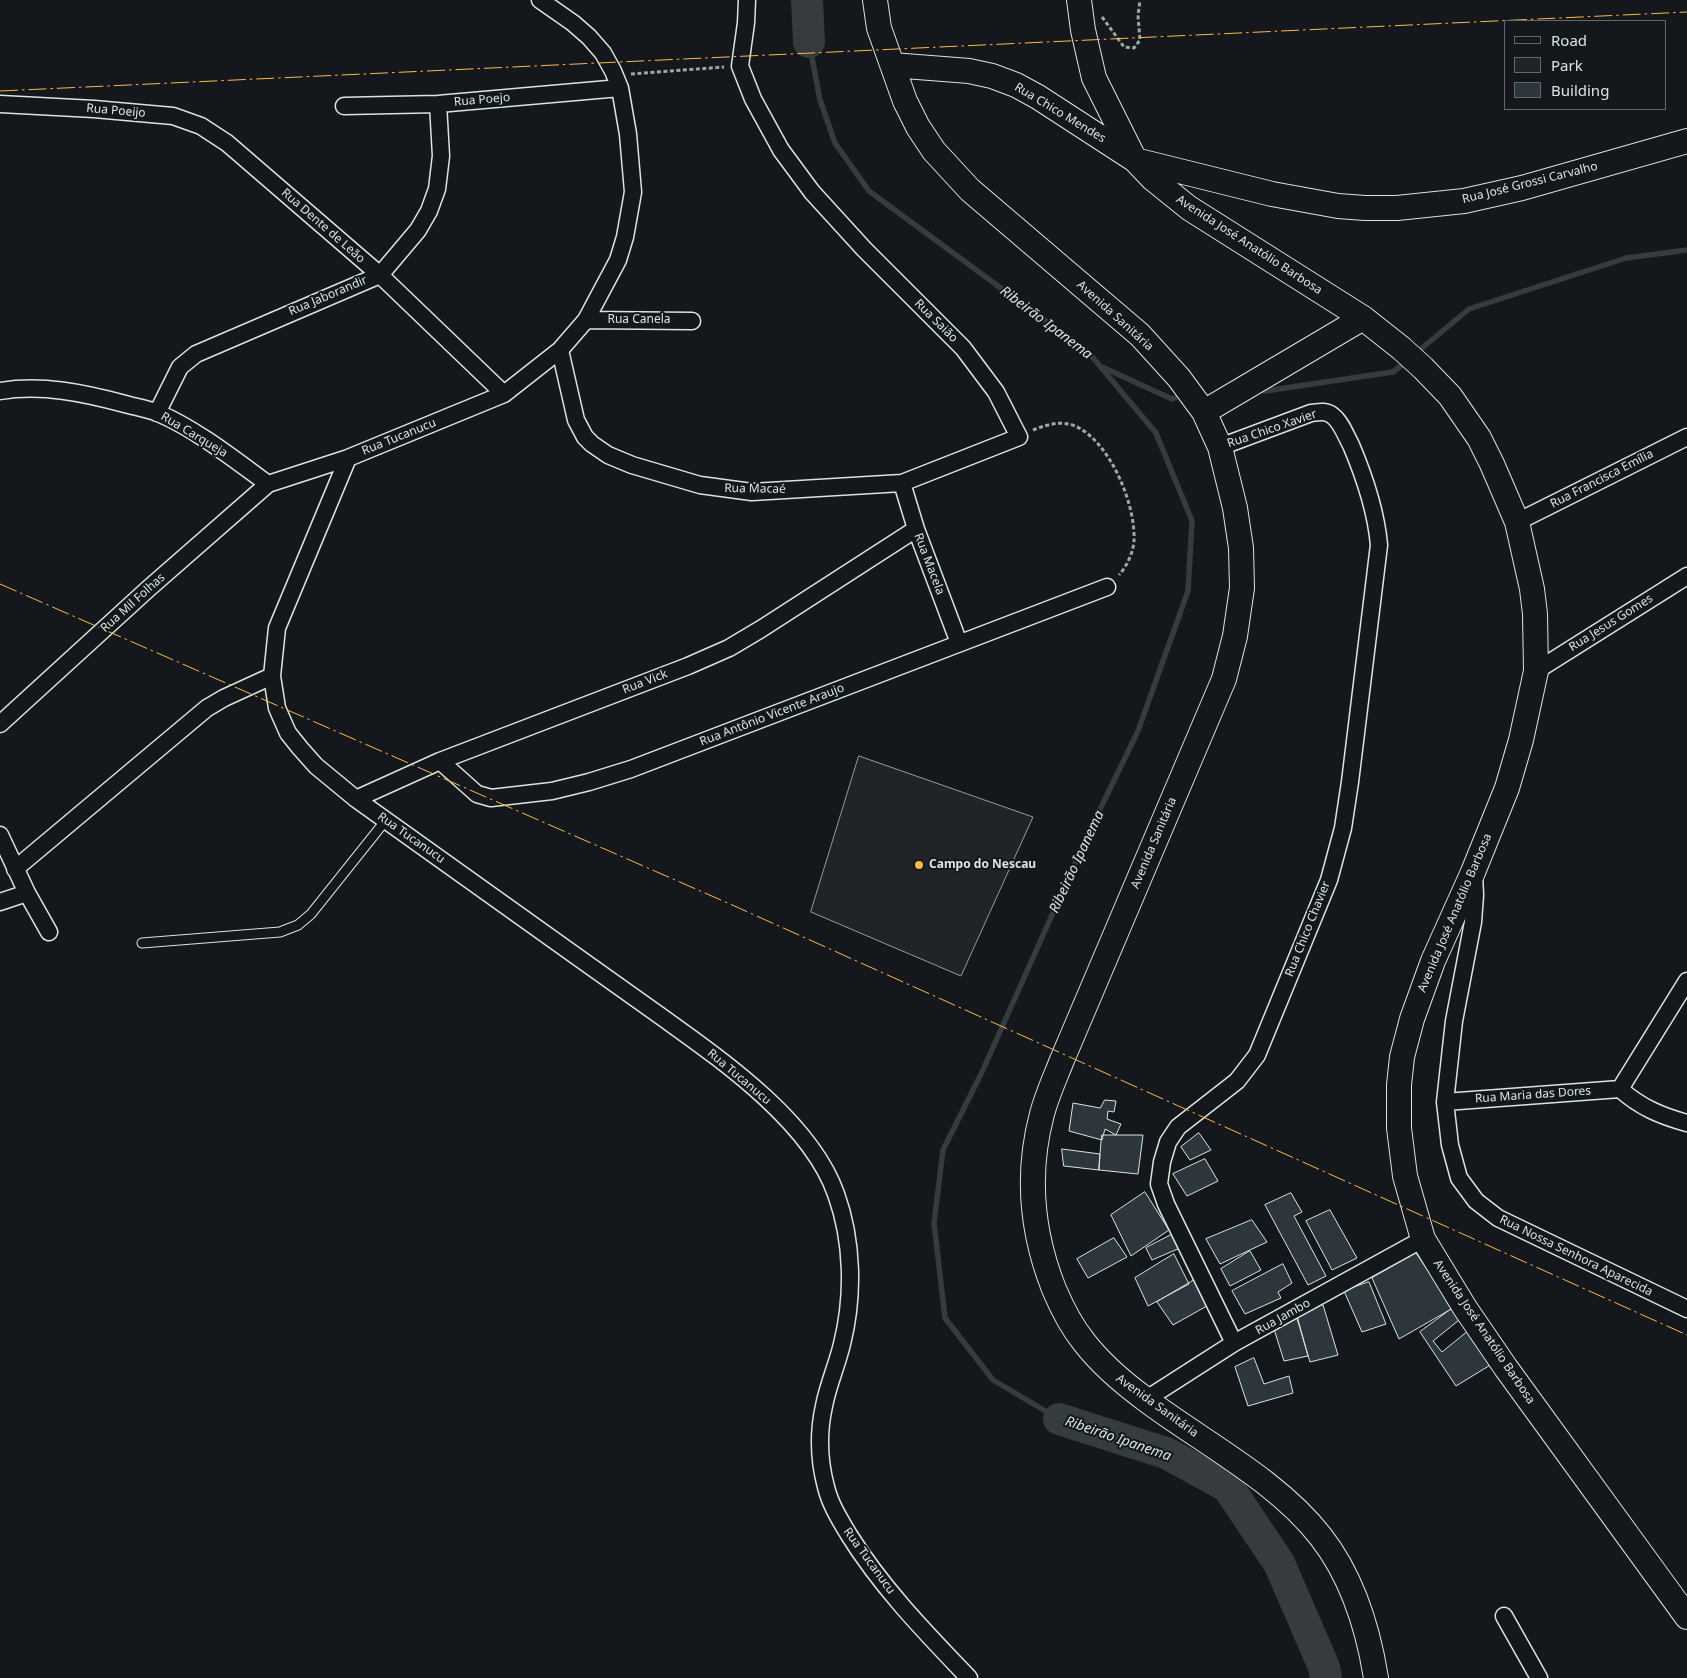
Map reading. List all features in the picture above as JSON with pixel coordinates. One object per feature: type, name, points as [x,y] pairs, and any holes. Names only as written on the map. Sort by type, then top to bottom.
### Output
[{"type":"street","name":"Rua Tucanucu","points":[[540,0],[573,23],[589,37],[603,53],[618,82],[628,134],[633,192],[631,212],[618,260],[586,320],[560,350],[504,394],[348,458],[276,628],[272,676],[277,708],[288,733],[300,748],[316,766],[356,799],[702,1046],[767,1100],[804,1138],[824,1168],[836,1194],[846,1231],[850,1266],[849,1302],[842,1343],[824,1404],[820,1430],[820,1460],[827,1490],[840,1522],[879,1579],[969,1678]]},
{"type":"street","name":"Rua Saião","points":[[746,0],[746,23],[740,66],[753,99],[781,150],[812,192],[864,249],[964,348],[996,392],[1019,437]]},
{"type":"street","name":"Avenida Sanitária","points":[[875,0],[879,28],[905,101],[918,127],[934,151],[970,190],[1140,335],[1179,378],[1204,412],[1220,447],[1235,508],[1241,548],[1242,588],[1231,653],[1224,679],[1062,1060],[1042,1115],[1033,1167],[1035,1224],[1047,1270],[1061,1306],[1083,1342],[1112,1373],[1146,1400],[1202,1438],[1273,1491],[1304,1518],[1322,1538],[1354,1594],[1366,1628],[1376,1678]]},
{"type":"street","name":"Avenida José Anatólio Barbosa","points":[[1079,0],[1083,30],[1094,78],[1135,160],[1154,180],[1190,208],[1363,318],[1402,348],[1450,396],[1478,438],[1517,522],[1532,589],[1535,614],[1536,671],[1510,780],[1473,872],[1421,990],[1402,1057],[1399,1085],[1399,1128],[1405,1176],[1423,1239],[1465,1308],[1506,1368],[1687,1617]]},
{"type":"street","name":"Rua Chico Mendes","points":[[892,65],[969,71],[992,76],[1016,85],[1135,160]]},
{"type":"street","name":"Rua Poejo","points":[[344,106],[438,104],[618,82]]},
{"type":"street","name":"Rua Poeijo","points":[[0,104],[94,109],[173,116],[201,126],[227,143]]},
{"type":"street","name":"Rua Jaborandir","points":[[157,413],[180,367],[196,354],[380,275],[418,230],[429,211],[437,189],[441,156],[438,104]]},
{"type":"street","name":"Rua José Grossi Carvalho","points":[[1135,160],[1226,184],[1312,202],[1365,208],[1397,208],[1436,205],[1494,195],[1687,141]]},
{"type":"street","name":"Rua Dente de Leão","points":[[227,143],[380,275],[504,394]]},
{"type":"street","points":[[1204,412],[1363,318]]},
{"type":"street","name":"Rua Canela","points":[[586,320],[692,321]]},
{"type":"street","name":"Rua Macaé","points":[[560,350],[576,420],[584,437],[600,450],[632,465],[700,485],[737,491],[773,492],[902,483],[1019,437]]},
{"type":"street","name":"Rua Carqueja","points":[[0,391],[39,388],[70,391],[157,413],[182,425],[268,484]]},
{"type":"street","name":"Rua Chico Xavier","points":[[1220,447],[1320,412],[1326,412],[1338,421],[1357,460]]},
{"type":"street","name":"Rua Francisca Emília","points":[[1517,522],[1687,437]]},
{"type":"street","points":[[268,484],[348,458]]},
{"type":"street","name":"Rua Chico Chavier","points":[[1234,1343],[1166,1204],[1159,1184],[1162,1162],[1168,1142],[1178,1127],[1237,1081],[1257,1055],[1329,880],[1337,853],[1350,782],[1379,546],[1373,504],[1357,460]]},
{"type":"street","name":"Rua Macela","points":[[902,483],[916,529],[959,643]]},
{"type":"street","name":"Rua Mil Folhas","points":[[0,724],[148,589],[268,484]]},
{"type":"street","name":"Rua Vick","points":[[356,799],[440,760],[688,666],[729,648],[761,630],[916,529]]},
{"type":"street","name":"Rua Jesus Gomes","points":[[1536,671],[1687,576]]},
{"type":"street","name":"Rua Antônio Vicente Araujo","points":[[440,760],[462,782],[484,797],[499,798],[552,791],[589,782],[631,769],[1107,587]]},
{"type":"street","points":[[16,869],[208,708],[224,698],[272,676]]},
{"type":"street","points":[[0,835],[27,893],[48,932]]},
{"type":"street","name":"Rua Nossa Senhora Aparecida","points":[[1473,872],[1475,895],[1473,922],[1454,1021],[1445,1102],[1450,1145],[1459,1178],[1466,1190],[1487,1211],[1518,1228],[1687,1309]]},
{"type":"street","points":[[0,902],[27,893]]},
{"type":"street","points":[[1687,981],[1620,1089],[1646,1109],[1687,1123]]},
{"type":"street","name":"Rua Maria das Dores","points":[[1445,1102],[1620,1089]]},
{"type":"street","name":"Rua Jambo","points":[[1146,1400],[1234,1343],[1423,1239]]},
{"type":"street","points":[[1504,1616],[1539,1678]]},
{"type":"lane","points":[[142,943],[280,932],[298,925],[311,914],[386,820]]},
{"type":"path","points":[[1102,17],[1124,47],[1134,48],[1140,40],[1138,16],[1140,0]]},
{"type":"path","points":[[618,82],[740,66]]},
{"type":"path","points":[[1019,437],[1048,424],[1061,423],[1074,426],[1101,446],[1112,462],[1133,519],[1134,542],[1125,568],[1107,587]]},
{"type":"green space","name":"Campo do Nescau","points":[[859,756],[1033,817],[961,976],[811,912]]},
{"type":"building","points":[[1105,1100],[1116,1101],[1114,1112],[1108,1111],[1107,1119],[1121,1124],[1116,1135],[1105,1129],[1102,1140],[1069,1131],[1073,1103],[1100,1108]]},
{"type":"building","points":[[1199,1133],[1211,1150],[1190,1160],[1181,1147]]},
{"type":"building","points":[[1102,1135],[1143,1135],[1138,1174],[1099,1170]]},
{"type":"building","points":[[1062,1149],[1100,1154],[1099,1170],[1064,1166]]},
{"type":"building","points":[[1205,1159],[1218,1181],[1187,1196],[1173,1174]]},
{"type":"building","points":[[1145,1192],[1169,1230],[1131,1256],[1111,1215]]},
{"type":"building","points":[[1291,1193],[1302,1212],[1294,1216],[1326,1276],[1308,1285],[1265,1205]]},
{"type":"building","points":[[1330,1210],[1357,1258],[1332,1270],[1306,1221]]},
{"type":"building","points":[[1252,1220],[1267,1242],[1220,1264],[1206,1239]]},
{"type":"building","points":[[1173,1234],[1180,1248],[1152,1260],[1146,1248]]},
{"type":"building","points":[[1114,1238],[1127,1257],[1088,1278],[1077,1259]]},
{"type":"building","points":[[1250,1251],[1261,1270],[1230,1286],[1221,1269]]},
{"type":"building","points":[[1416,1253],[1453,1308],[1399,1339],[1372,1278]]},
{"type":"building","points":[[1174,1254],[1189,1284],[1148,1306],[1135,1278]]},
{"type":"building","points":[[1283,1264],[1292,1283],[1278,1292],[1281,1298],[1245,1314],[1232,1291]]},
{"type":"building","points":[[1196,1279],[1214,1302],[1173,1325],[1157,1302]]},
{"type":"building","points":[[1369,1282],[1386,1324],[1362,1332],[1344,1291]]},
{"type":"building","points":[[1323,1305],[1338,1355],[1310,1362],[1296,1315]]},
{"type":"building","points":[[1453,1308],[1459,1320],[1433,1341],[1442,1352],[1469,1330],[1492,1364],[1456,1386],[1420,1332]]},
{"type":"building","points":[[1297,1316],[1308,1356],[1284,1361],[1274,1329]]},
{"type":"building","points":[[1254,1358],[1264,1384],[1289,1376],[1293,1393],[1248,1406],[1235,1367]]},
{"type":"waterway","name":"Ribeirão Ipanema","points":[[807,0],[809,42]]},
{"type":"waterway","name":"Ribeirão Ipanema","points":[[809,42],[820,100],[835,143],[869,191],[1089,353],[1156,433],[1192,521],[1188,591],[1138,731],[1089,832],[982,1072],[943,1150],[934,1223],[945,1318],[993,1380],[1059,1419]]},
{"type":"waterway","points":[[1416,353],[1469,309],[1626,258],[1687,250]]},
{"type":"waterway","points":[[1265,391],[1393,372],[1407,361]]},
{"type":"waterway","points":[[1102,367],[1172,399],[1175,398]]},
{"type":"waterway","name":"Ribeirão Ipanema","points":[[1059,1419],[1166,1453],[1228,1487],[1279,1563],[1324,1667],[1326,1678]]},
{"type":"power","points":[[1516,20],[1687,12]]},
{"type":"power","points":[[0,91],[1504,21]]},
{"type":"power","points":[[0,584],[730,904],[1687,1335]]},
{"type":"place","name":"Campo do Nescau","points":[[919,865]]}]
